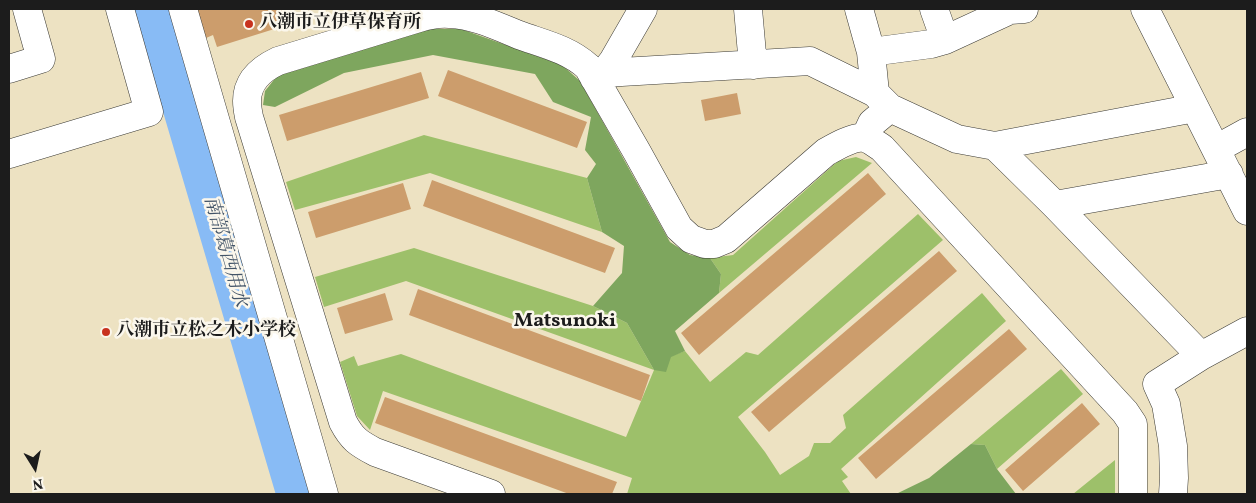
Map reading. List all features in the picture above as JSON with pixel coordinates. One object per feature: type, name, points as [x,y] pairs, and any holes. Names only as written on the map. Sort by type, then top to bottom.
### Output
[{"type":"street","points":[[9,69],[41,59],[27,9]]},
{"type":"street","points":[[9,154],[149,112],[120,9]]},
{"type":"street","points":[[183,9],[324,494]]},
{"type":"street","points":[[599,76],[613,62],[643,9]]},
{"type":"street","points":[[748,9],[753,65]]},
{"type":"street","points":[[859,9],[882,100],[864,138]]},
{"type":"street","points":[[934,9],[946,40]]},
{"type":"street","points":[[871,52],[931,44],[946,40],[1010,10],[1024,9]]},
{"type":"street","points":[[1145,9],[1247,211]]},
{"type":"street","points":[[491,494],[375,452],[363,446],[351,436],[342,422],[249,117],[247,100],[249,87],[256,76],[267,66],[434,12],[482,20],[564,50],[578,58],[599,76],[637,152],[679,228],[691,239],[705,244],[714,244],[726,239],[826,152],[839,145],[864,138],[882,148],[1126,412],[1133,424],[1133,494]]},
{"type":"street","points":[[599,76],[810,62],[957,138],[995,146],[1195,108]]},
{"type":"street","points":[[1216,149],[1247,132]]},
{"type":"street","points":[[995,146],[1055,205],[1201,356]]},
{"type":"street","points":[[1055,205],[1229,174]]},
{"type":"street","points":[[1172,494],[1174,478],[1173,446],[1166,404],[1157,384],[1201,356],[1247,331]]},
{"type":"green space","points":[[431,29],[461,29],[562,65],[580,81],[670,242],[690,255],[710,258],[721,274],[719,293],[675,331],[685,351],[671,357],[666,372],[654,370],[627,323],[593,306],[622,273],[624,246],[602,232],[587,178],[596,164],[585,150],[591,117],[553,102],[535,74],[433,55],[344,73],[275,107],[263,105],[265,91],[277,76]]},
{"type":"green space","points":[[424,135],[587,178],[602,232],[430,173],[295,210],[286,182]]},
{"type":"green space","points":[[856,157],[872,163],[719,293],[721,274],[710,258],[733,255],[838,161]]},
{"type":"green space","points":[[918,214],[943,240],[738,417],[780,475],[809,456],[814,443],[830,443],[846,428],[843,415],[982,293],[1006,321],[841,469],[848,477],[842,481],[851,494],[627,494],[632,478],[383,391],[370,430],[357,416],[340,362],[354,356],[358,366],[401,354],[626,437],[654,370],[671,356],[685,351],[710,382],[746,352],[758,355]]},
{"type":"green space","points":[[414,248],[593,306],[627,323],[654,370],[406,281],[324,307],[315,277]]},
{"type":"green space","points":[[1061,369],[1083,394],[997,469],[985,445],[971,444]]},
{"type":"green space","points":[[971,444],[985,445],[997,469],[1016,494],[896,494],[929,478]]},
{"type":"green space","points":[[1115,460],[1115,494],[1073,494]]},
{"type":"building","points":[[197,9],[282,9],[287,25],[217,47],[213,35],[206,38]]},
{"type":"building","points":[[448,70],[587,122],[577,148],[438,96]]},
{"type":"building","points":[[421,72],[429,98],[287,141],[279,115]]},
{"type":"building","points":[[737,93],[741,114],[705,121],[701,100]]},
{"type":"building","points":[[868,173],[886,194],[699,355],[681,333]]},
{"type":"building","points":[[432,180],[615,248],[605,273],[423,206]]},
{"type":"building","points":[[403,183],[411,209],[316,238],[308,212]]},
{"type":"building","points":[[939,251],[957,271],[769,432],[751,412]]},
{"type":"building","points":[[418,289],[650,375],[641,401],[409,315]]},
{"type":"building","points":[[385,293],[393,320],[345,334],[337,308]]},
{"type":"building","points":[[1009,329],[1027,349],[876,479],[858,458]]},
{"type":"building","points":[[385,397],[617,482],[612,494],[569,494],[375,423]]},
{"type":"building","points":[[1082,403],[1100,424],[1023,491],[1005,470]]},
{"type":"waterway","name":"南部葛西用水","points":[[153,9],[296,494]]},
{"type":"place","name":"八潮市立伊草保育所","points":[[249,24]]},
{"type":"place","name":"八潮市立松之木小学校","points":[[106,332]]},
{"type":"district","name":"Matsunoki","points":[[565,322]]}]
